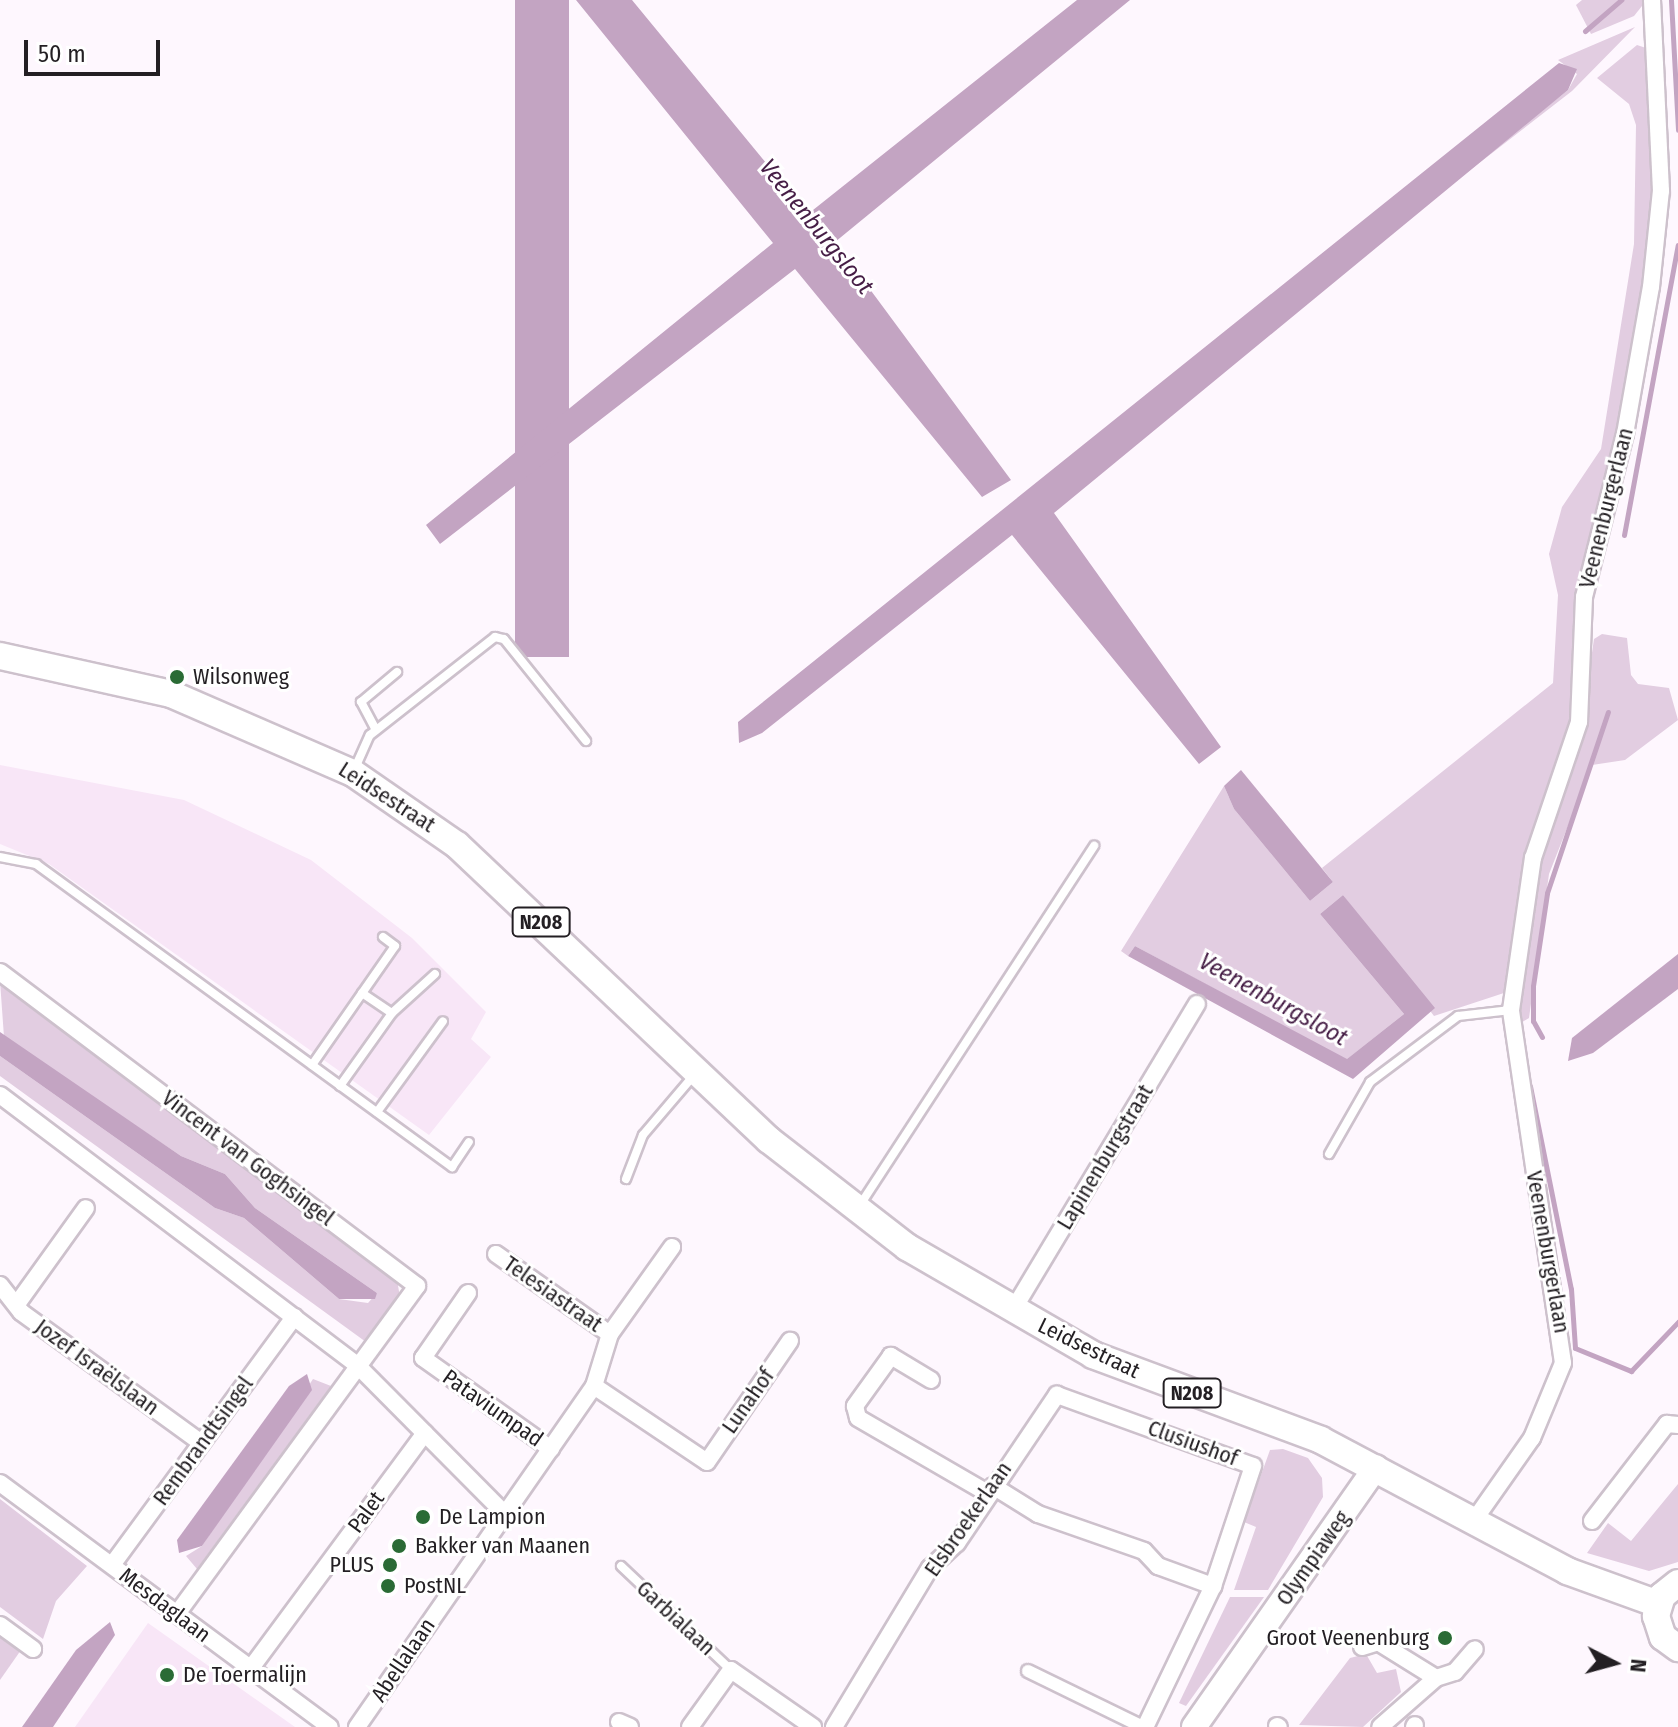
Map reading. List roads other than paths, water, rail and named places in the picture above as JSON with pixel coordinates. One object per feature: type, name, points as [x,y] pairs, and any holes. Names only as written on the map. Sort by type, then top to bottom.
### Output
[{"type":"main road","name":"Leidsestraat","points":[[0,656],[171,694],[353,773],[488,872],[696,1074],[855,1213],[1093,1355],[1376,1467],[1567,1571],[1658,1604]]},
{"type":"main road","name":"Olympiaweg","points":[[1194,1727],[1376,1467]]},
{"type":"main road","points":[[1678,1583],[1658,1604],[1658,1627],[1678,1648]]},
{"type":"street","name":"Veenenburgerlaan","points":[[1475,1519],[1532,1438],[1563,1363],[1511,1010],[1533,858],[1579,722],[1584,597],[1625,434],[1655,256],[1661,151],[1652,0]]},
{"type":"street","name":"Vincent van Goghsingel","points":[[0,972],[417,1286],[359,1367]]},
{"type":"street","name":"Lapinenburgstraat","points":[[1013,1310],[1197,1004]]},
{"type":"street","points":[[0,1095],[359,1367],[504,1513]]},
{"type":"street","points":[[17,1304],[86,1208]]},
{"type":"street","name":"Telesiastraat","points":[[551,1449],[594,1386],[610,1334],[672,1247]]},
{"type":"street","name":"Telesiastraat","points":[[496,1254],[610,1334]]},
{"type":"street","name":"Jozef Israëlslaan","points":[[0,1285],[17,1304],[201,1443]]},
{"type":"street","name":"Pataviumpad","points":[[468,1293],[423,1358],[551,1449]]},
{"type":"street","name":"Rembrandtsingel","points":[[112,1565],[294,1317]]},
{"type":"street","name":"Lunahof","points":[[594,1386],[707,1462],[790,1341]]},
{"type":"street","points":[[931,1380],[891,1356],[855,1406],[858,1418],[1038,1514],[1144,1551],[1158,1566],[1213,1586]]},
{"type":"street","points":[[177,1614],[359,1367]]},
{"type":"street","name":"Elsbroekerlaan","points":[[834,1727],[930,1568],[991,1490],[1057,1395]]},
{"type":"street","name":"Clusiushof","points":[[1028,1671],[1144,1727],[1213,1586],[1253,1466],[1057,1395]]},
{"type":"street","points":[[1592,1521],[1667,1424],[1678,1425]]},
{"type":"street","name":"Palet","points":[[251,1668],[425,1433]]},
{"type":"street","name":"Abellalaan","points":[[357,1727],[551,1449]]},
{"type":"street","name":"Mesdaglaan","points":[[0,1483],[330,1727]]},
{"type":"street","points":[[0,1625],[33,1649]]},
{"type":"street","points":[[1362,1647],[1378,1642],[1436,1678]]},
{"type":"street","points":[[1380,1727],[1436,1678],[1455,1672],[1475,1649]]},
{"type":"street","name":"Garbialaan","points":[[690,1727],[731,1670],[813,1727]]},
{"type":"lane","points":[[353,773],[376,730],[499,637],[586,741]]},
{"type":"lane","points":[[376,730],[361,702],[397,672]]},
{"type":"lane","points":[[855,1213],[1094,846]]},
{"type":"lane","points":[[0,857],[36,864],[452,1167],[469,1142]]},
{"type":"lane","points":[[312,1065],[395,946],[383,937]]},
{"type":"lane","points":[[340,1086],[392,1013],[435,974]]},
{"type":"lane","points":[[362,993],[392,1013]]},
{"type":"lane","points":[[1329,1154],[1370,1082],[1458,1016],[1511,1010]]},
{"type":"lane","points":[[377,1112],[443,1021]]},
{"type":"lane","points":[[626,1179],[643,1135],[696,1074]]},
{"type":"lane","name":"Garbialaan","points":[[621,1566],[731,1670]]},
{"type":"water","points":[[515,0],[569,0],[569,657],[515,657]]},
{"type":"water","name":"Veenenburgsloot","points":[[576,0],[632,0],[808,214],[1077,0],[1130,0],[835,242],[1011,480],[982,497],[795,269],[440,544],[426,525],[773,243]]},
{"type":"water","points":[[1559,63],[1577,69],[1568,90],[1054,513],[1221,747],[1199,764],[1012,535],[762,733],[739,743],[738,722]]},
{"type":"water","points":[[1241,770],[1333,882],[1310,901],[1234,809],[1224,786]]},
{"type":"water","points":[[1343,895],[1435,1008],[1353,1079],[1128,956],[1135,946],[1347,1059],[1404,1014],[1320,914]]},
{"type":"water","points":[[1678,954],[1678,989],[1593,1053],[1568,1061],[1572,1038]]},
{"type":"water","points":[[0,1032],[181,1156],[225,1174],[255,1208],[377,1293],[375,1299],[339,1299],[244,1218],[215,1208],[0,1056]]},
{"type":"water","points":[[307,1374],[312,1390],[202,1546],[179,1553],[177,1540],[289,1386]]},
{"type":"water","points":[[110,1622],[115,1635],[53,1727],[22,1727],[76,1650]]},
{"type":"waterway","points":[[1585,31],[1621,0]]},
{"type":"waterway","points":[[1671,0],[1678,130]]},
{"type":"waterway","points":[[1624,535],[1678,245]]},
{"type":"waterway","points":[[1542,1037],[1533,1021],[1533,986],[1547,893],[1608,712]]},
{"type":"waterway","points":[[1530,1086],[1571,1289],[1575,1348],[1631,1371],[1678,1322]]},
{"type":"place","name":"Wilsonweg","points":[[177,677]]},
{"type":"place","name":"De Lampion","points":[[423,1517]]},
{"type":"place","name":"Bakker van Maanen","points":[[399,1546]]},
{"type":"place","name":"PLUS","points":[[390,1565]]},
{"type":"place","name":"PostNL","points":[[388,1586]]},
{"type":"place","name":"Groot Veenenburg","points":[[1445,1638]]},
{"type":"place","name":"De Toermalijn","points":[[167,1675]]}]
